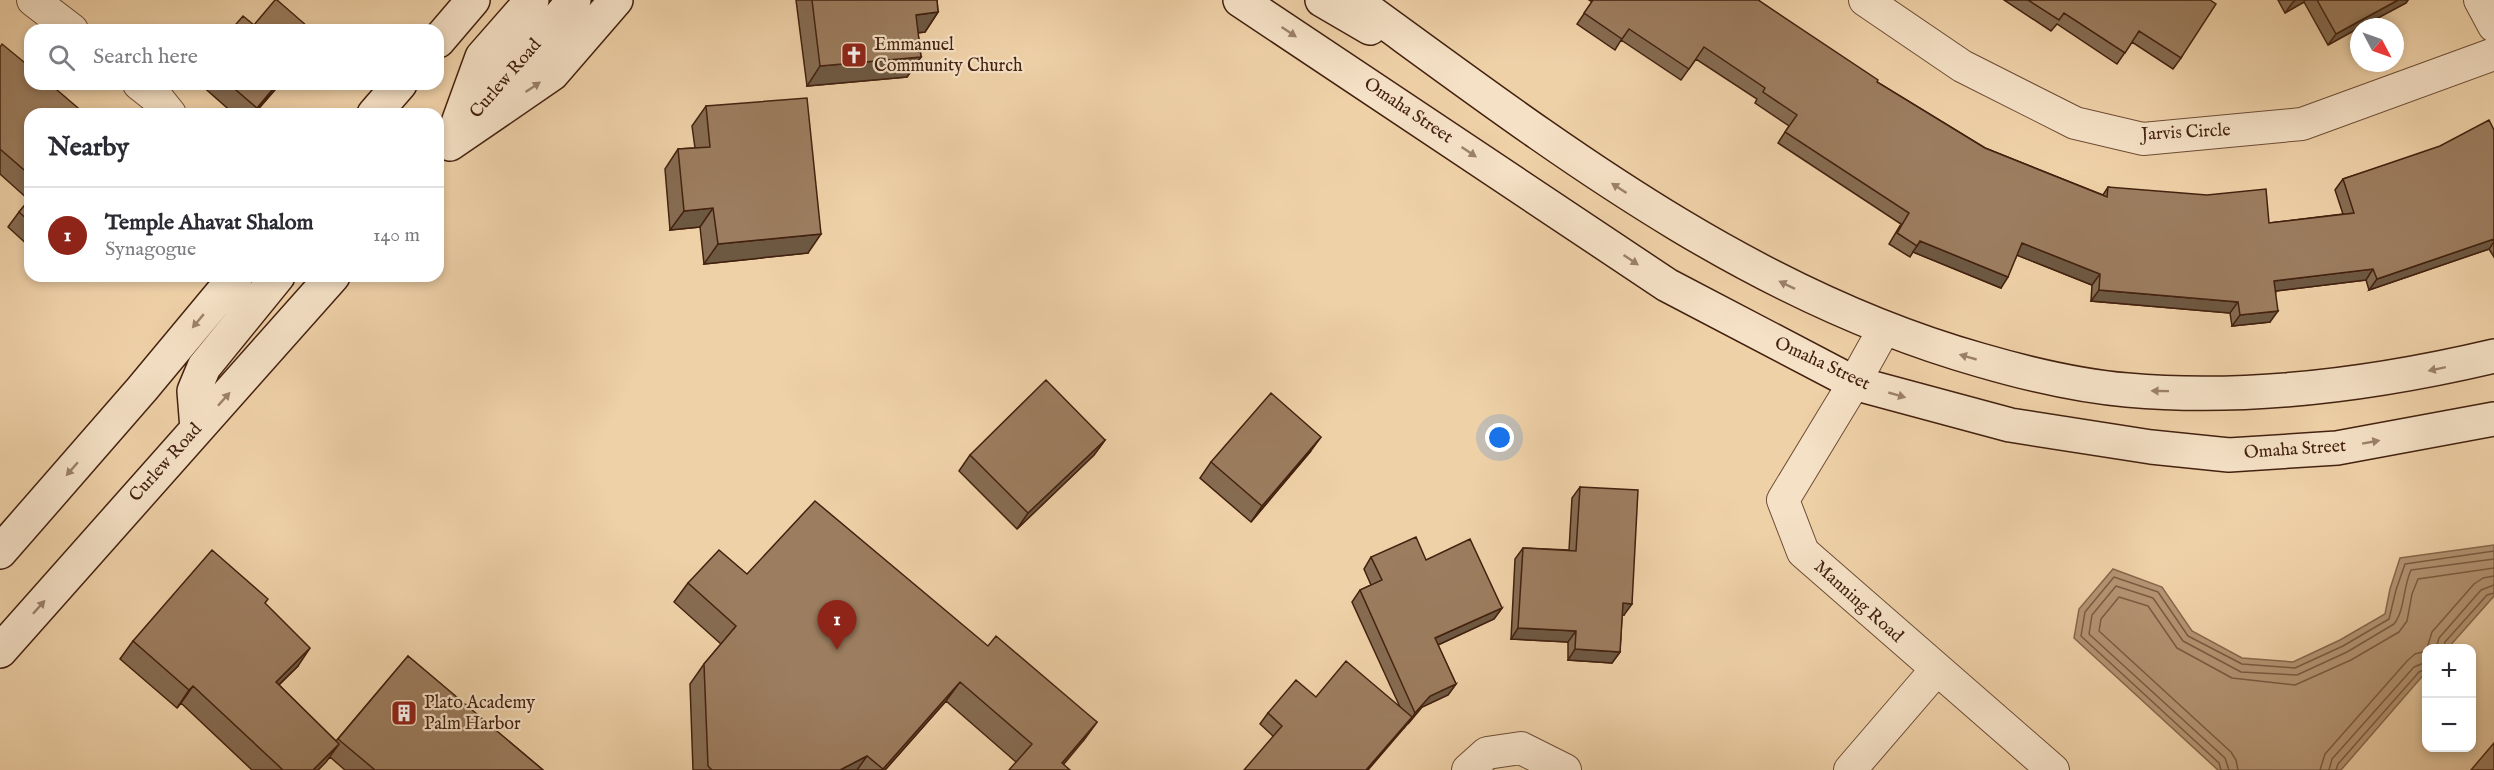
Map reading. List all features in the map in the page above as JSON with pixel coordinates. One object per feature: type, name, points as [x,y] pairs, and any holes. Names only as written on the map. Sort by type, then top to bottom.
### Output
[{"type":"main road","points":[[444,34],[473,0]]},
{"type":"main road","points":[[444,151],[482,57],[532,0]]},
{"type":"main road","name":"Curlew Road","points":[[444,151],[574,0]]},
{"type":"main road","points":[[444,151],[552,74],[616,0]]},
{"type":"main road","name":"Omaha Street","points":[[1240,0],[1667,285],[1854,383],[2010,424],[2151,447],[2229,454],[2337,448],[2494,419]]},
{"type":"main road","points":[[1322,0],[1473,86]]},
{"type":"main road","points":[[1354,0],[1554,145],[1642,203],[1739,262],[1884,329],[1953,353],[2033,375],[2127,390],[2218,392],[2330,387],[2431,370],[2494,356]]},
{"type":"main road","points":[[379,108],[395,90]]},
{"type":"main road","points":[[0,552],[142,389],[231,282]]},
{"type":"main road","points":[[197,429],[194,391],[204,367],[273,282]]},
{"type":"main road","name":"Curlew Road","points":[[0,651],[328,282]]},
{"type":"street","points":[[33,0],[64,24]]},
{"type":"street","name":"Jarvis Circle","points":[[1865,0],[1962,66],[2075,123],[2143,139],[2302,124],[2494,54]]},
{"type":"street","points":[[2480,0],[2494,26]]},
{"type":"street","points":[[147,90],[165,108]]},
{"type":"street","name":"Manning Road","points":[[1884,329],[1783,500],[1803,552],[2052,770]]},
{"type":"street","points":[[1850,770],[1936,670]]},
{"type":"street","points":[[1468,770],[1487,753],[1521,748],[1565,770]]},
{"type":"water","points":[[2494,545],[2494,596],[2452,644],[2422,644],[2422,677],[2341,770],[2218,770],[2074,638],[2079,609],[2113,569],[2162,587],[2192,631],[2242,658],[2293,662],[2340,640],[2385,614],[2400,558]]},
{"type":"building","points":[[277,0],[305,24],[255,24]]},
{"type":"building","name":"Emmanuel Community Church","points":[[812,0],[937,0],[938,12],[916,15],[921,57],[820,66]]},
{"type":"building","points":[[1593,0],[1758,0],[1878,80],[1877,82],[1985,148],[2107,197],[2108,187],[2207,195],[2266,189],[2269,223],[2354,213],[2343,179],[2440,146],[2489,120],[2494,130],[2494,239],[2377,279],[2373,269],[2274,281],[2278,311],[2240,315],[2238,302],[2099,290],[2100,274],[2022,243],[2008,277],[1920,241],[1917,246],[1897,233],[1909,213],[1785,132],[1797,115],[1763,92],[1765,88],[1704,47],[1689,69],[1629,29],[1622,39],[1584,13]]},
{"type":"building","points":[[2028,0],[2210,0],[2216,4],[2181,58],[2139,31],[2125,53],[2064,13],[2059,20]]},
{"type":"building","points":[[2317,0],[2398,0],[2365,18],[2350,18],[2350,26],[2336,34]]},
{"type":"building","points":[[243,16],[253,24],[236,24]]},
{"type":"building","points":[[2,44],[24,62],[24,90],[57,90],[78,108],[24,108],[24,170],[0,149],[0,47]]},
{"type":"building","points":[[236,90],[272,90],[257,108]]},
{"type":"building","points":[[807,98],[821,234],[718,244],[713,208],[684,211],[678,149],[710,147],[706,106]]},
{"type":"building","points":[[24,206],[24,217],[19,212]]},
{"type":"building","points":[[1046,380],[1105,440],[1028,513],[970,455]]},
{"type":"building","points":[[1271,393],[1321,437],[1262,506],[1211,462]]},
{"type":"building","points":[[1580,487],[1638,490],[1632,604],[1623,603],[1620,652],[1575,649],[1576,631],[1518,628],[1523,548],[1576,551]]},
{"type":"building","points":[[815,501],[988,646],[996,636],[1097,722],[1062,763],[1070,770],[1009,770],[1032,744],[960,682],[883,769],[867,756],[840,770],[712,770],[708,766],[704,664],[736,626],[688,583],[719,550],[747,574]]},
{"type":"building","points":[[1416,537],[1426,560],[1470,539],[1502,608],[1435,638],[1456,684],[1430,696],[1415,713],[1360,590],[1382,580],[1371,557]]},
{"type":"building","points":[[212,550],[268,599],[265,603],[310,648],[276,682],[339,744],[313,770],[283,770],[193,686],[189,690],[133,641]]},
{"type":"building","name":"Plato Academy Palm Harbor","points":[[408,656],[543,770],[375,770],[338,739]]},
{"type":"building","points":[[1346,661],[1412,717],[1366,770],[1244,770],[1282,726],[1268,713],[1296,680],[1316,697]]},
{"type":"building","points":[[2494,743],[2494,770],[2471,770]]},
{"type":"place","name":"Emmanuel Community Church","points":[[854,55]]},
{"type":"place","name":"Temple Ahavat Shalom","points":[[837,650]]},
{"type":"place","name":"Plato Academy Palm Harbor","points":[[404,713]]}]
